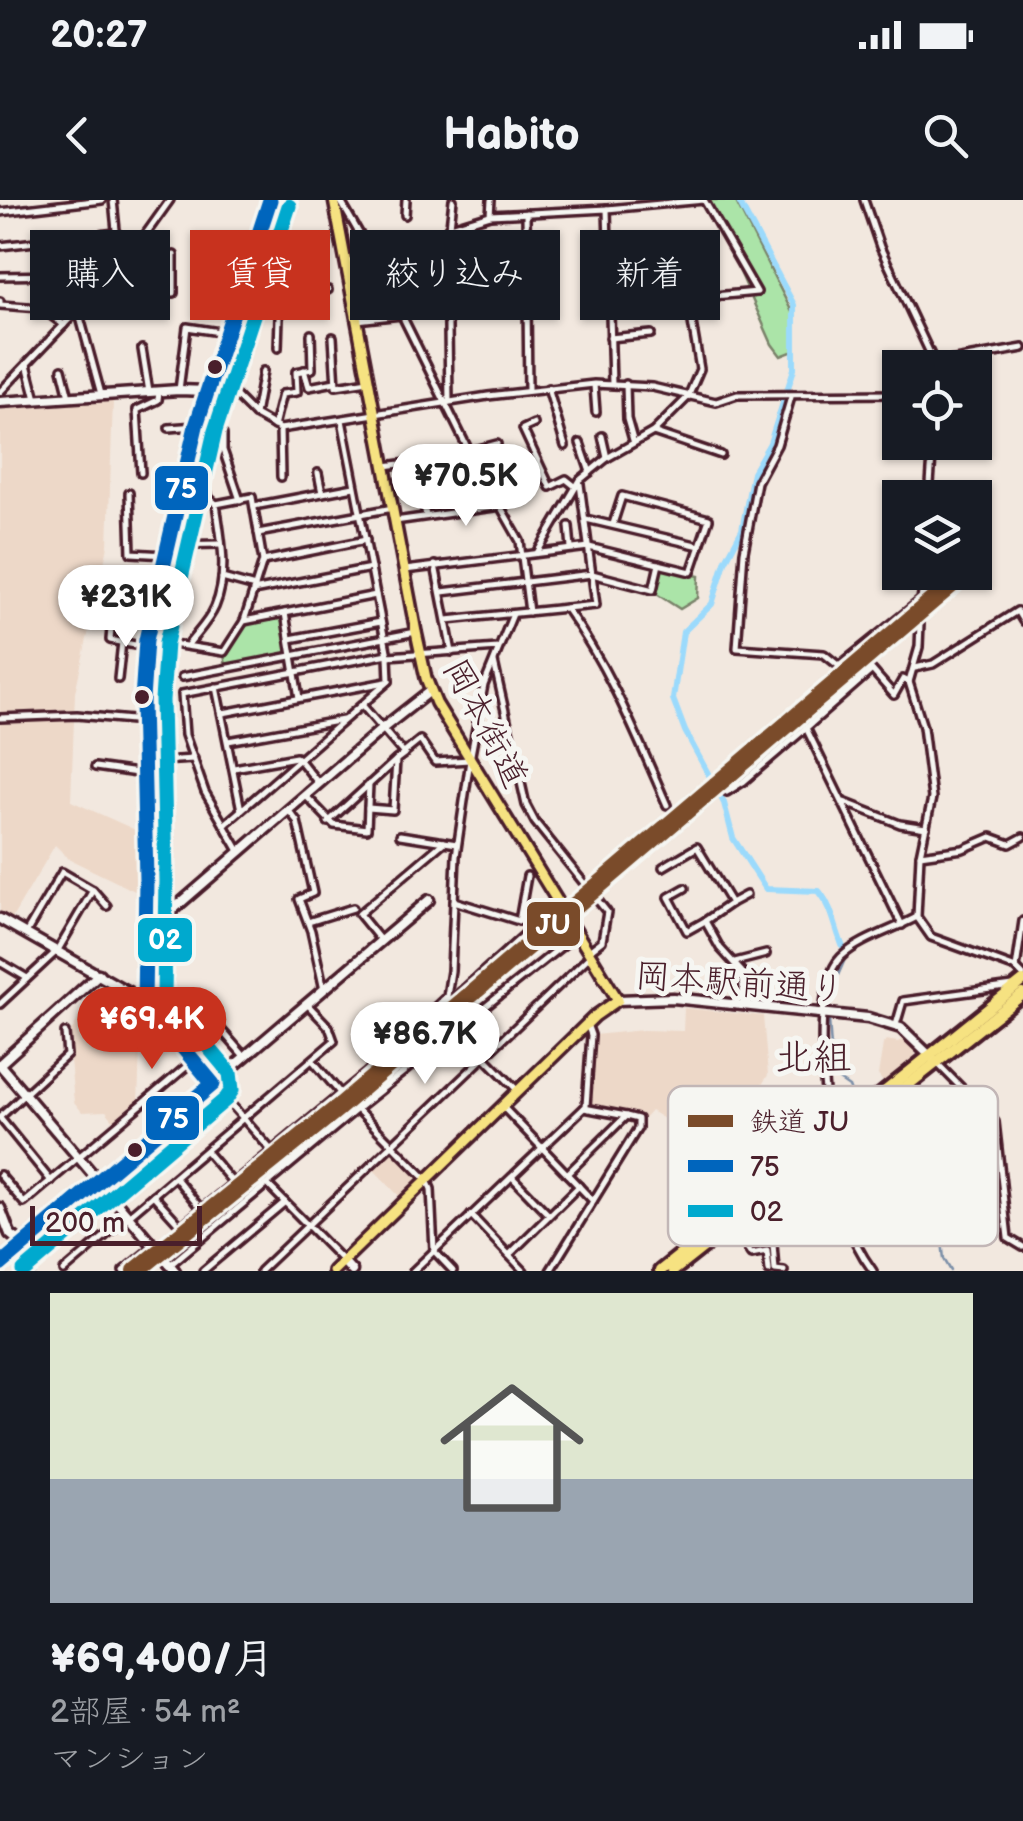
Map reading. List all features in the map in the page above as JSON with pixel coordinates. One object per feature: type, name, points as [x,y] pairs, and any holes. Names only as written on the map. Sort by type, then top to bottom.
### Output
[{"type":"highway","points":[[900,1086],[1022,984]]},
{"type":"highway","points":[[660,1271],[692,1246]]},
{"type":"highway","points":[[673,1271],[703,1246]]},
{"type":"main road","name":"岡本街道","points":[[337,200],[350,283]]},
{"type":"main road","name":"岡本街道","points":[[357,320],[430,692],[576,932]]},
{"type":"main road","points":[[576,932],[618,1000]]},
{"type":"main road","name":"岡本駅前通り","points":[[333,1271],[587,1024],[618,1000]]},
{"type":"street","points":[[0,212],[99,200]]},
{"type":"street","points":[[113,200],[116,230]]},
{"type":"street","points":[[147,230],[170,200]]},
{"type":"street","points":[[260,230],[270,200]]},
{"type":"street","points":[[337,200],[355,230]]},
{"type":"street","points":[[404,215],[406,200]]},
{"type":"street","points":[[447,403],[448,228],[452,200]]},
{"type":"street","points":[[490,215],[492,200]]},
{"type":"street","points":[[579,200],[580,211]]},
{"type":"street","points":[[448,228],[490,215],[704,200],[757,292],[720,296]]},
{"type":"street","points":[[864,200],[880,247],[930,350]]},
{"type":"street","points":[[606,209],[606,230]]},
{"type":"street","points":[[526,214],[528,390]]},
{"type":"street","points":[[0,246],[30,243]]},
{"type":"street","points":[[170,292],[174,293],[174,255]]},
{"type":"street","points":[[0,276],[30,275]]},
{"type":"street","points":[[0,301],[0,305],[41,308],[64,325]]},
{"type":"street","points":[[0,392],[69,320]]},
{"type":"street","points":[[81,320],[102,395]]},
{"type":"street","points":[[144,1001],[146,643],[196,426],[230,320]]},
{"type":"street","points":[[278,348],[279,320]]},
{"type":"street","points":[[405,320],[470,452],[520,541],[529,612]]},
{"type":"street","points":[[609,320],[612,384]]},
{"type":"street","points":[[537,554],[578,484],[607,458],[652,432],[688,397],[700,369],[692,320]]},
{"type":"street","points":[[179,390],[187,326],[226,333]]},
{"type":"street","points":[[281,477],[277,427],[282,394],[296,392],[296,372],[312,369],[311,334]]},
{"type":"street","points":[[610,338],[651,334]]},
{"type":"street","points":[[333,337],[336,386],[368,381]]},
{"type":"street","points":[[142,348],[149,392]]},
{"type":"street","points":[[992,354],[1023,348]]},
{"type":"street","points":[[27,364],[36,400]]},
{"type":"street","points":[[62,369],[69,397]]},
{"type":"street","points":[[304,370],[310,387],[336,382]]},
{"type":"street","points":[[255,414],[263,371]]},
{"type":"street","points":[[594,384],[596,412]]},
{"type":"street","points":[[0,402],[179,390],[232,392],[255,414],[277,427],[594,384],[652,387],[716,402],[737,395],[882,394]]},
{"type":"street","points":[[626,384],[633,440]]},
{"type":"street","points":[[548,388],[565,446]]},
{"type":"street","points":[[141,472],[137,410],[158,400],[159,392]]},
{"type":"street","points":[[787,397],[777,445],[757,482],[744,552],[737,648],[824,654],[839,666],[922,600]]},
{"type":"street","points":[[342,420],[388,655],[389,681]]},
{"type":"street","points":[[534,424],[522,429],[550,487],[566,478],[578,484]]},
{"type":"street","points":[[168,428],[196,426],[223,435],[223,450],[240,500]]},
{"type":"street","points":[[652,432],[721,455]]},
{"type":"street","points":[[602,436],[607,458]]},
{"type":"street","points":[[187,646],[215,608],[224,564],[216,504],[209,498],[192,442]]},
{"type":"street","points":[[580,443],[590,472]]},
{"type":"street","points":[[470,452],[497,444]]},
{"type":"street","points":[[385,466],[416,462],[426,516]]},
{"type":"street","points":[[318,473],[322,493]]},
{"type":"street","points":[[494,492],[528,483]]},
{"type":"street","points":[[447,620],[596,605],[578,484]]},
{"type":"street","points":[[254,506],[355,487]]},
{"type":"street","points":[[129,493],[131,553],[222,544]]},
{"type":"street","points":[[404,570],[589,547],[691,572],[709,520],[622,496],[613,524]]},
{"type":"street","points":[[114,606],[110,640],[224,652],[244,620],[263,560],[252,498],[216,504]]},
{"type":"street","points":[[395,520],[501,506]]},
{"type":"street","points":[[258,533],[393,508]]},
{"type":"street","points":[[585,518],[700,546]]},
{"type":"street","points":[[568,526],[572,549]]},
{"type":"street","points":[[263,560],[366,540]]},
{"type":"street","points":[[442,592],[592,574],[653,590],[659,564]]},
{"type":"street","points":[[435,565],[452,652]]},
{"type":"street","points":[[222,578],[254,589],[371,568]]},
{"type":"street","points":[[923,590],[915,668],[909,682],[923,727],[932,798],[920,855],[917,917],[930,937],[1016,968]]},
{"type":"street","points":[[244,620],[376,594]]},
{"type":"street","points":[[566,608],[595,648],[615,686],[667,806]]},
{"type":"street","points":[[915,668],[933,664],[1017,610],[1023,621]]},
{"type":"street","points":[[285,613],[299,698]]},
{"type":"street","points":[[441,1004],[450,988],[457,844],[470,760],[484,685],[513,614]]},
{"type":"street","points":[[290,639],[382,622]]},
{"type":"street","points":[[182,676],[416,632]]},
{"type":"street","points":[[118,680],[122,642]]},
{"type":"street","points":[[240,854],[205,792],[185,735],[182,694],[388,655],[498,648]]},
{"type":"street","points":[[260,1271],[602,941],[607,912],[535,822],[526,804],[494,660]]},
{"type":"street","points":[[727,792],[872,670],[894,695],[903,679],[909,682]]},
{"type":"street","points":[[222,713],[389,681]]},
{"type":"street","points":[[224,824],[389,681]]},
{"type":"street","points":[[216,687],[242,810]]},
{"type":"street","points":[[145,930],[240,854],[382,728],[430,692]]},
{"type":"street","points":[[362,705],[404,754]]},
{"type":"street","points":[[0,718],[77,715],[143,722]]},
{"type":"street","points":[[228,740],[344,720]]},
{"type":"street","points":[[806,728],[902,925]]},
{"type":"street","points":[[328,822],[420,740],[435,762],[470,760]]},
{"type":"street","points":[[144,762],[194,759]]},
{"type":"street","points":[[300,759],[320,784]]},
{"type":"street","points":[[233,768],[300,759]]},
{"type":"street","points":[[368,808],[393,810],[396,760]]},
{"type":"street","points":[[95,767],[144,774]]},
{"type":"street","points":[[306,796],[328,822],[366,829],[369,784]]},
{"type":"street","points":[[842,801],[900,824],[926,828]]},
{"type":"street","points":[[289,811],[298,821],[313,894],[300,899],[324,990]]},
{"type":"street","points":[[400,835],[457,844]]},
{"type":"street","points":[[920,855],[964,849],[991,837],[1010,844],[1023,838]]},
{"type":"street","points":[[380,942],[360,914],[444,842]]},
{"type":"street","points":[[663,867],[697,847],[731,904]]},
{"type":"street","points":[[26,932],[62,872],[93,890],[107,906]]},
{"type":"street","points":[[454,901],[519,921],[527,876]]},
{"type":"street","points":[[685,888],[669,897],[676,917],[687,931],[746,896]]},
{"type":"street","points":[[0,1004],[58,950],[93,890]]},
{"type":"street","points":[[0,1265],[429,900]]},
{"type":"street","points":[[308,922],[353,908]]},
{"type":"street","points":[[827,1086],[823,1042],[826,987],[836,962],[847,952],[917,917]]},
{"type":"street","points":[[0,921],[26,932],[144,1001],[272,1151]]},
{"type":"street","points":[[705,921],[720,948],[742,972],[744,1006]]},
{"type":"street","points":[[896,1026],[903,1001],[1022,984],[1016,968],[1023,921]]},
{"type":"street","points":[[154,1195],[181,1226],[441,1004],[455,998],[535,925]]},
{"type":"street","points":[[99,974],[0,1064],[172,1268],[268,1184],[576,932]]},
{"type":"street","points":[[734,962],[766,954]]},
{"type":"street","points":[[0,962],[28,978]]},
{"type":"street","name":"岡本駅前通り","points":[[618,1000],[651,997],[868,1018],[908,1032],[934,1060]]},
{"type":"street","points":[[64,1271],[334,1042],[329,1027],[306,1003]]},
{"type":"street","points":[[211,1018],[244,1056]]},
{"type":"street","points":[[413,1271],[584,1108],[591,1035],[587,1024]]},
{"type":"street","points":[[457,1029],[519,1092]]},
{"type":"street","points":[[52,1181],[0,1118],[67,1055],[65,1034]]},
{"type":"street","points":[[934,1060],[960,1086]]},
{"type":"street","points":[[0,1175],[24,1203],[193,1061]]},
{"type":"street","points":[[312,1061],[340,1094]]},
{"type":"street","points":[[503,1107],[593,1201]]},
{"type":"street","points":[[550,1271],[638,1128],[638,1119],[584,1108]]},
{"type":"street","points":[[357,1110],[427,1180],[431,1189],[434,1250],[453,1271]]},
{"type":"street","points":[[567,1174],[626,1116]]},
{"type":"street","points":[[998,1149],[1008,1238],[1023,1247]]},
{"type":"street","points":[[206,1151],[233,1182]]},
{"type":"street","points":[[175,1177],[201,1209]]},
{"type":"street","points":[[512,1177],[549,1215]]},
{"type":"street","points":[[268,1184],[352,1271]]},
{"type":"street","points":[[509,1255],[579,1186]]},
{"type":"street","points":[[203,1271],[285,1202]]},
{"type":"street","points":[[0,1208],[10,1234],[24,1245]]},
{"type":"street","points":[[471,1215],[524,1271]]},
{"type":"street","points":[[123,1271],[154,1246]]},
{"type":"street","points":[[746,1246],[751,1254],[767,1251],[768,1271]]},
{"type":"street","points":[[773,1246],[775,1270],[784,1271]]},
{"type":"street","points":[[857,1246],[874,1271]]},
{"type":"street","points":[[16,1252],[32,1271]]},
{"type":"shaded area","points":[[113,400],[108,546],[75,692],[71,801],[140,832],[139,893],[69,859],[55,845],[11,920],[0,913],[0,407]]},
{"type":"shaded area","points":[[97,980],[116,988],[156,1022],[170,1012],[186,1021],[150,1047],[140,1046],[138,1104],[114,1121],[106,1111],[82,1112],[74,1102],[68,1038],[87,1002],[89,988]]},
{"type":"shaded area","points":[[684,1008],[763,1016],[768,1075],[761,1086],[668,1086],[668,1121],[651,1111],[643,1120],[589,1104],[594,1035],[683,1031]]},
{"type":"shaded area","points":[[904,1038],[916,1048],[915,1056],[885,1085],[878,1075],[883,1044],[886,1040],[898,1042]]},
{"type":"shaded area","points":[[389,1151],[416,1174],[417,1180],[399,1196],[372,1168]]},
{"type":"green space","points":[[708,200],[735,200],[794,316],[794,351],[781,356],[772,344]]},
{"type":"green space","points":[[661,568],[699,576],[698,598],[680,609],[655,593]]},
{"type":"green space","points":[[283,617],[290,658],[227,670],[224,655],[245,624]]},
{"type":"waterway","points":[[738,200],[794,305],[794,369],[770,443],[753,472],[742,530],[725,562],[712,604],[683,632],[673,699],[685,731],[724,803],[733,838],[766,889],[819,891],[845,952]]},
{"type":"waterway","points":[[829,1006],[829,996],[846,957]]},
{"type":"waterway","points":[[829,1020],[833,1076],[848,1086]]},
{"type":"waterway","points":[[943,1246],[951,1271]]},
{"type":"rail line","name":"JU","points":[[136,1271],[339,1107],[945,590]]},
{"type":"transit line","name":"75","points":[[0,1265],[213,1084],[144,1001],[142,700],[146,640],[196,426],[270,200]]},
{"type":"transit line","name":"02","points":[[24,1271],[232,1090],[230,1073],[164,994],[162,700],[166,643],[215,431],[289,206]]},
{"type":"district","name":"北組","points":[[813,1057]]}]
